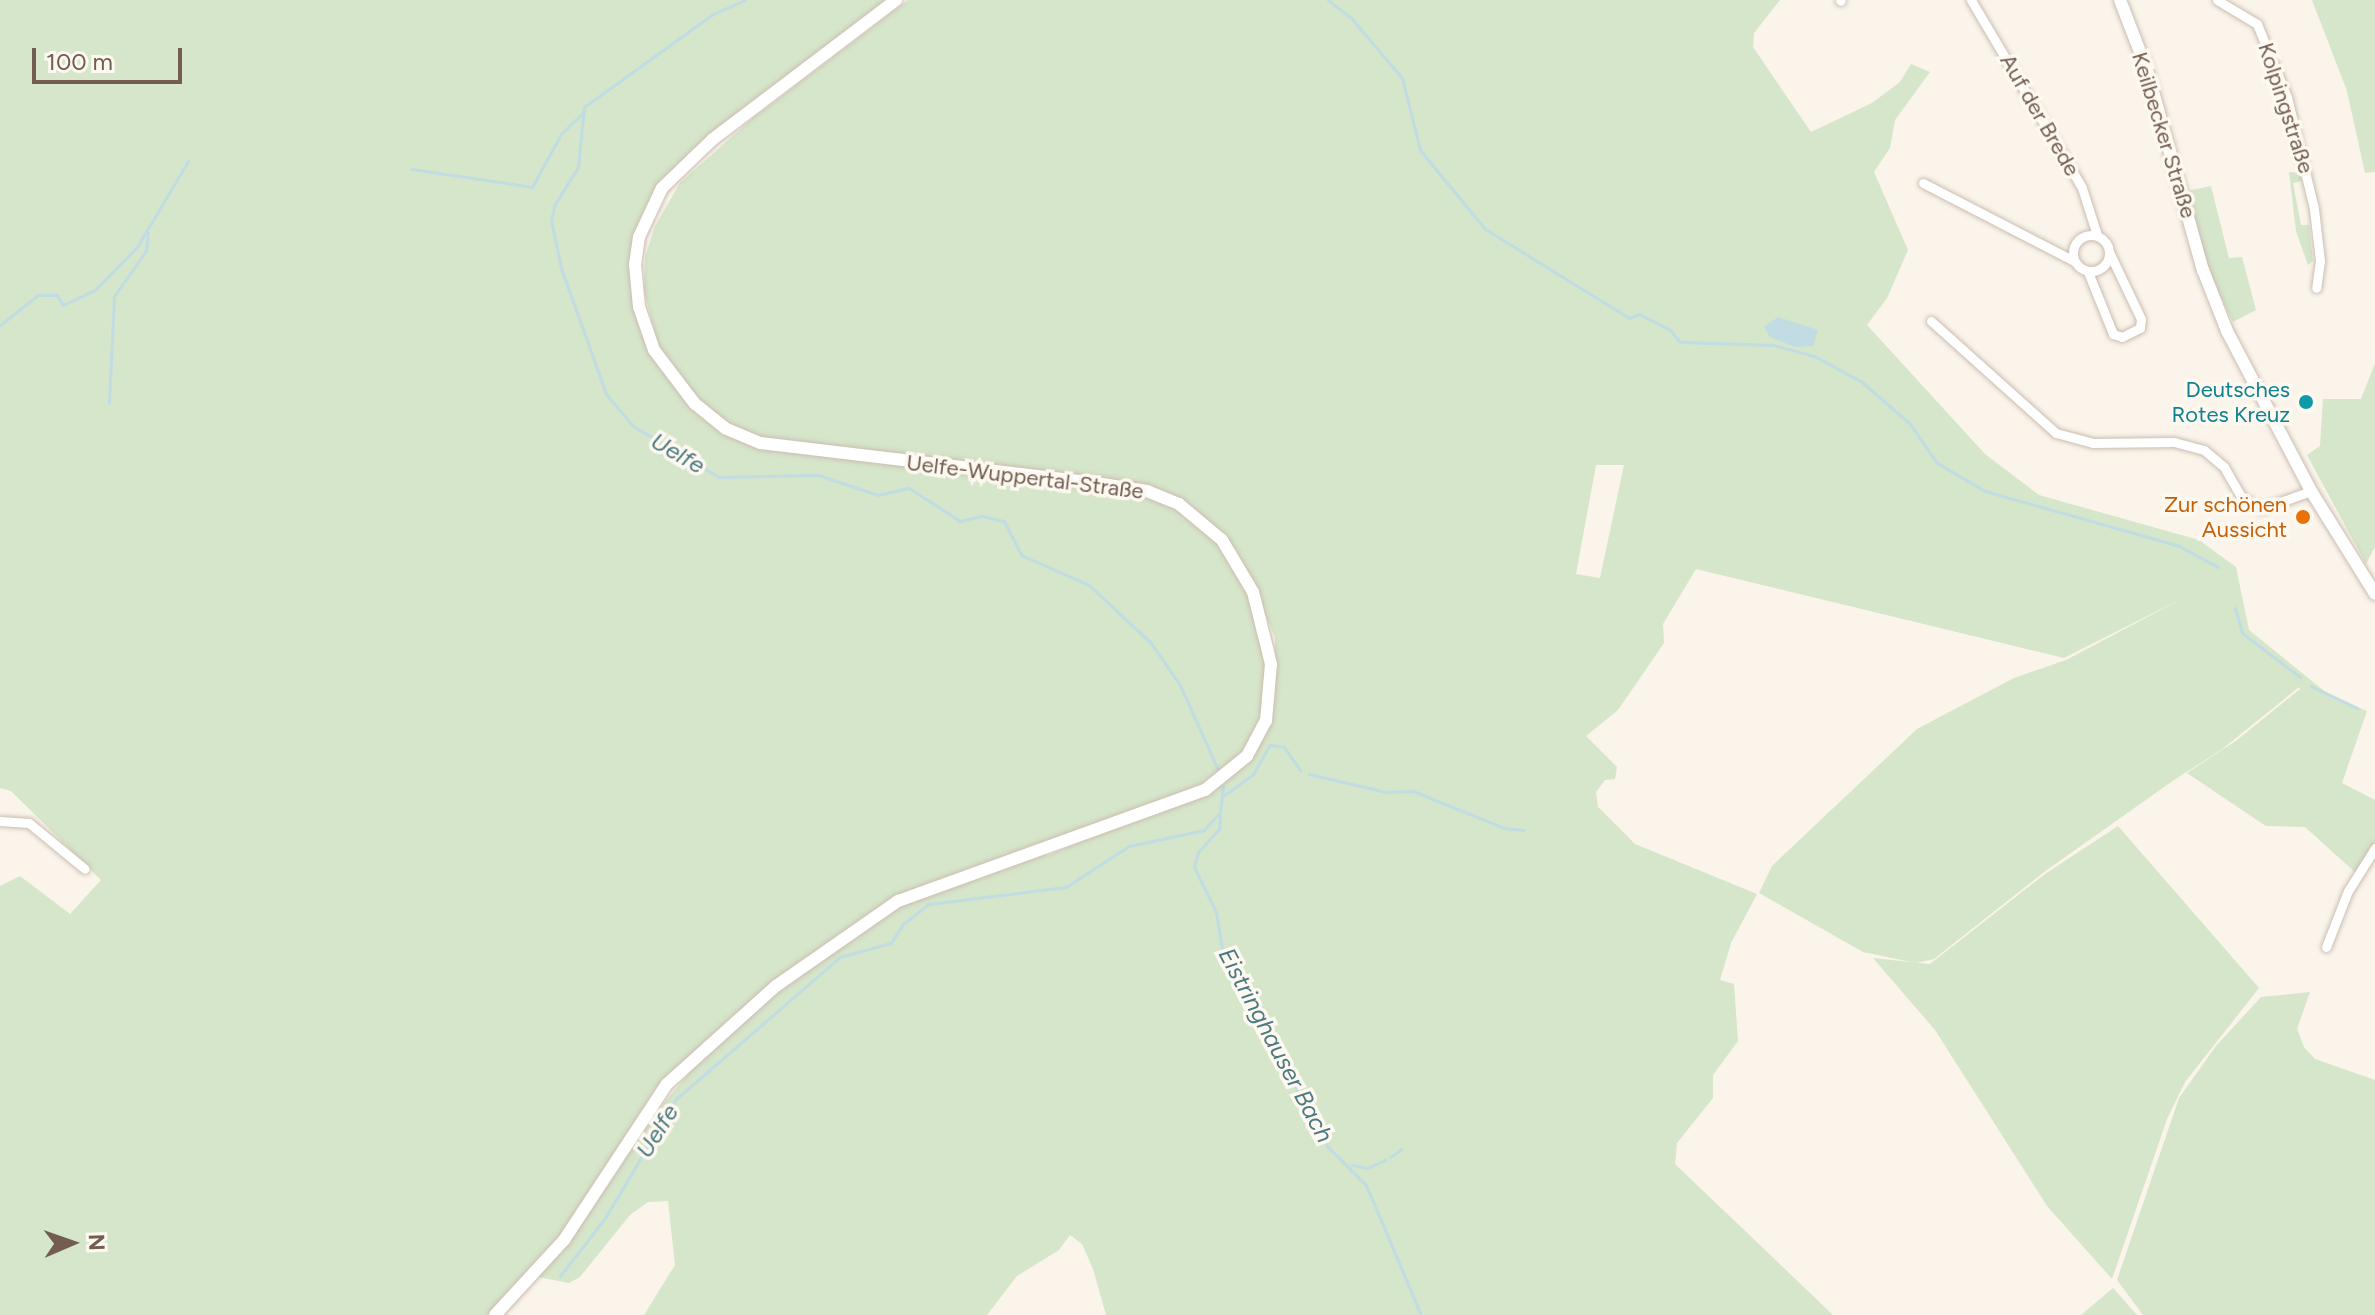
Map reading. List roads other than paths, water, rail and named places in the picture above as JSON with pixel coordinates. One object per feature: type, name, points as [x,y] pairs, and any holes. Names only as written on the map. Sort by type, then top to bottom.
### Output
[{"type":"main road","name":"Uelfe-Wuppertal-Straße","points":[[495,1315],[564,1240],[660,1092],[776,986],[898,901],[1205,790],[1241,763],[1266,721],[1271,664],[1253,592],[1222,540],[1179,504],[1147,491],[1096,483],[760,443],[725,428],[695,404],[654,350],[639,307],[635,265],[639,237],[662,188],[733,122],[896,0]]},
{"type":"main road","name":"Keilbecker Straße","points":[[2120,0],[2147,70],[2203,270],[2227,331],[2311,491],[2375,594]]},
{"type":"street","name":"Auf der Brede","points":[[1923,183],[2074,261],[2088,272],[2113,334],[2122,337],[2140,328],[2141,319],[2109,252],[2097,235],[2082,188],[1971,0]]},
{"type":"street","name":"Kolpingstraße","points":[[2217,0],[2257,24],[2287,97],[2314,209],[2320,261],[2316,288]]},
{"type":"street","points":[[2074,261],[2077,241],[2097,235]]},
{"type":"street","points":[[2088,272],[2105,266],[2109,252]]},
{"type":"street","points":[[1931,321],[2056,433],[2093,443],[2174,442],[2204,450],[2224,467],[2241,497],[2261,509],[2311,491]]},
{"type":"street","points":[[0,821],[29,823],[85,869]]},
{"type":"street","points":[[2326,947],[2348,891],[2375,848]]},
{"type":"water","points":[[1778,317],[1818,330],[1813,346],[1795,347],[1770,337],[1764,327]]},
{"type":"waterway","name":"Uelfe","points":[[745,0],[713,14],[584,107],[578,167],[555,204],[551,220],[561,268],[606,394],[633,426],[719,477],[818,475],[878,495],[909,488],[960,521],[982,516],[1004,521],[1021,555],[1089,585],[1151,643],[1180,685],[1218,770]]},
{"type":"waterway","points":[[1328,0],[1352,19],[1402,78],[1420,150],[1485,229],[1629,318],[1639,314],[1670,330],[1680,342],[1774,345],[1814,356],[1862,382],[1910,424],[1937,463],[1985,491],[2179,546],[2218,567]]},
{"type":"waterway","points":[[412,169],[532,187],[561,134],[583,113]]},
{"type":"waterway","points":[[0,325],[38,295],[57,295],[63,305],[95,290],[137,247],[188,161]]},
{"type":"waterway","points":[[109,403],[114,296],[146,251],[148,233]]},
{"type":"waterway","points":[[2235,608],[2242,633],[2300,677]]},
{"type":"waterway","points":[[2311,686],[2357,708]]},
{"type":"waterway","points":[[1223,796],[1253,774],[1270,745],[1284,747],[1301,771]]},
{"type":"waterway","points":[[1309,774],[1386,792],[1413,791],[1504,828],[1524,830]]},
{"type":"waterway","name":"Uelfe","points":[[560,1276],[605,1218],[676,1099],[840,957],[891,943],[903,924],[929,904],[1066,887],[1129,846],[1204,830],[1220,812],[1223,786]]},
{"type":"waterway","name":"Eistringhauser Bach","points":[[1220,812],[1219,829],[1198,852],[1194,867],[1216,912],[1223,955],[1290,1063],[1297,1091],[1321,1125],[1327,1146],[1366,1185],[1421,1315]]},
{"type":"waterway","points":[[1390,1157],[1402,1149]]},
{"type":"waterway","points":[[1352,1165],[1367,1168],[1385,1160]]},
{"type":"place","name":"Deutsches Rotes Kreuz","points":[[2306,402]]},
{"type":"place","name":"Zur schönen Aussicht","points":[[2303,517]]}]
